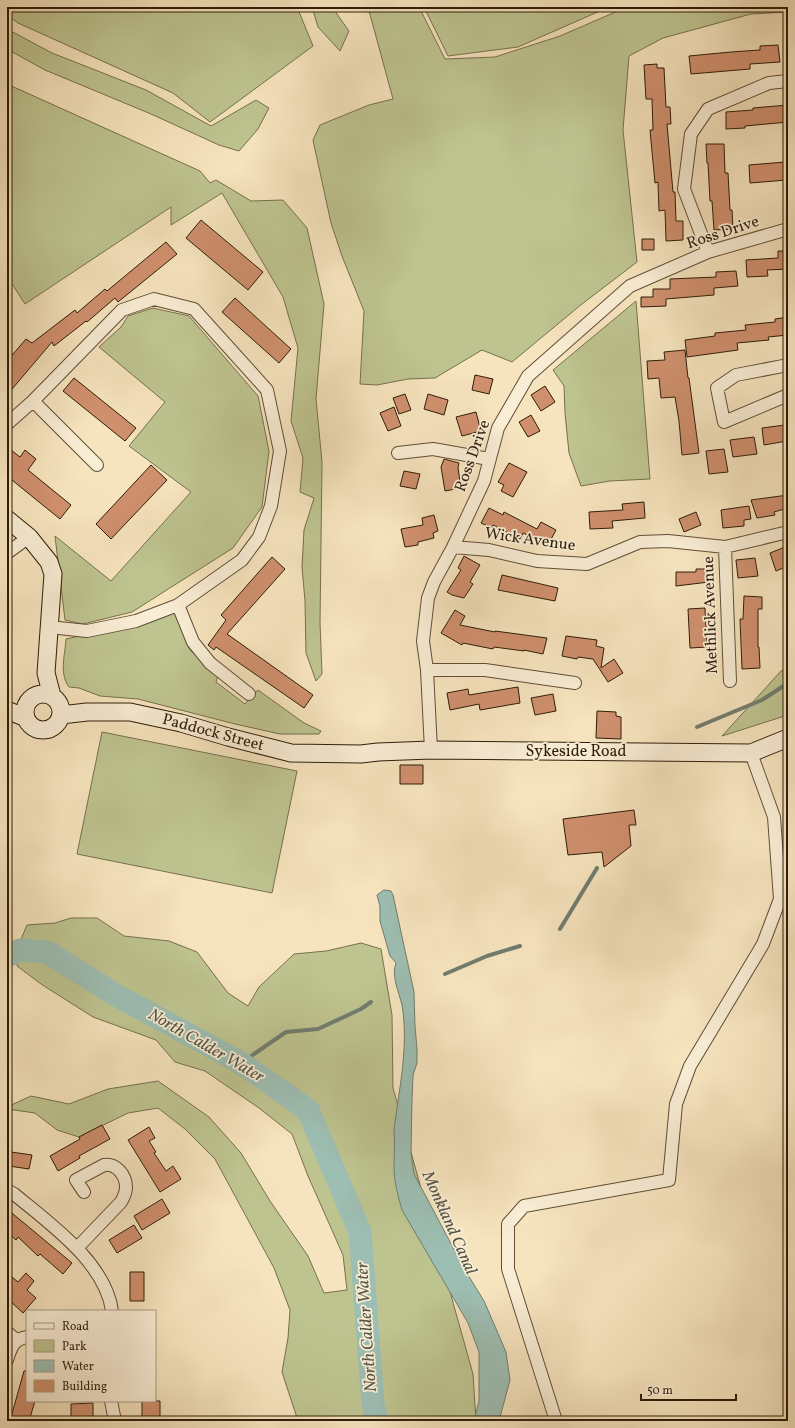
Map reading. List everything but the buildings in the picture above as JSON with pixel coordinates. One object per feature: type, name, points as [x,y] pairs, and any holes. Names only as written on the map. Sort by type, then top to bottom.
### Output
[{"type":"street","points":[[708,252],[684,189],[691,134],[708,109],[769,83],[788,81]]},
{"type":"street","name":"Ross Drive","points":[[431,750],[427,670],[423,641],[428,598],[434,582],[453,547],[484,481],[498,428],[528,376],[630,286],[708,252],[788,229]]},
{"type":"street","points":[[7,424],[33,401],[122,310],[154,300],[194,309],[267,390],[280,451],[271,506],[259,537],[242,560],[178,605],[136,621],[87,631],[49,627]]},
{"type":"street","points":[[788,365],[736,375],[717,388],[724,422],[788,395]]},
{"type":"street","points":[[33,401],[97,465]]},
{"type":"street","points":[[398,453],[433,449],[489,459]]},
{"type":"street","points":[[7,519],[29,537],[49,562],[53,574],[46,673],[29,706],[30,725],[46,730],[57,724],[58,705],[46,673]]},
{"type":"street","name":"Wick Avenue","points":[[453,547],[489,550],[537,561],[587,564],[640,542],[668,541],[725,547],[788,532]]},
{"type":"street","points":[[7,553],[29,537]]},
{"type":"street","name":"Methlick Avenue","points":[[725,547],[730,681]]},
{"type":"street","points":[[178,605],[193,642],[210,663],[249,694]]},
{"type":"street","points":[[427,670],[485,670],[575,683]]},
{"type":"street","points":[[7,709],[29,706],[41,693],[48,694],[58,705]]},
{"type":"street","name":"Paddock Street","points":[[58,705],[88,712],[130,712],[181,723],[291,753],[361,754]]},
{"type":"street","name":"Sykeside Road","points":[[361,754],[431,750],[751,752],[788,738]]},
{"type":"street","points":[[556,1421],[508,1269],[508,1224],[524,1206],[669,1180],[676,1104],[690,1066],[763,944],[780,899],[774,817],[751,752]]},
{"type":"street","points":[[77,1248],[121,1202],[125,1195],[125,1178],[114,1165],[104,1164],[76,1180],[84,1192]]},
{"type":"street","points":[[7,1190],[14,1194],[77,1248],[97,1274],[105,1288],[110,1300],[112,1310]]},
{"type":"street","points":[[7,1332],[22,1339]]},
{"type":"street","points":[[7,1360],[11,1346],[22,1339]]},
{"type":"street","points":[[111,1402],[115,1421]]},
{"type":"green space","points":[[7,7],[297,7],[313,46],[210,122],[173,93],[18,23],[7,15]]},
{"type":"green space","points":[[312,7],[332,7],[349,31],[340,51],[318,27]]},
{"type":"green space","points":[[368,7],[419,7],[445,59],[495,57],[560,36],[627,7],[788,7],[788,12],[751,14],[663,38],[629,56],[623,130],[637,262],[582,304],[512,362],[482,350],[435,378],[408,379],[377,385],[360,384],[364,311],[342,256],[331,223],[313,140],[320,125],[369,105],[393,99]]},
{"type":"green space","points":[[424,7],[609,7],[518,47],[448,56]]},
{"type":"green space","points":[[7,29],[52,53],[146,90],[211,126],[256,100],[269,108],[258,129],[239,151],[219,145],[151,114],[45,70],[7,49]]},
{"type":"green space","points":[[7,84],[200,171],[210,183],[216,180],[251,201],[283,200],[307,228],[324,304],[316,399],[322,462],[320,623],[322,674],[316,681],[306,653],[305,601],[302,567],[304,530],[314,498],[300,492],[303,458],[291,421],[298,348],[283,297],[222,193],[171,225],[171,207],[25,304],[7,276]]},
{"type":"green space","points":[[636,301],[650,479],[610,481],[581,486],[569,453],[564,386],[553,370]]},
{"type":"green space","points":[[153,308],[189,316],[258,396],[269,451],[262,507],[233,548],[132,612],[83,624],[65,620],[55,536],[111,581],[191,492],[129,446],[165,402],[99,347],[121,327],[128,316]]},
{"type":"green space","points":[[168,612],[176,614],[190,650],[218,675],[216,682],[245,704],[258,690],[304,723],[321,731],[319,734],[280,734],[138,699],[100,696],[79,688],[69,687],[63,670],[66,639]]},
{"type":"green space","points":[[788,668],[788,715],[722,736],[781,671]]},
{"type":"green space","points":[[102,732],[297,771],[272,893],[77,854]]},
{"type":"green space","points":[[71,918],[97,918],[124,936],[169,941],[197,952],[228,993],[248,1006],[259,987],[294,954],[326,951],[361,943],[381,949],[392,1015],[393,1088],[473,1374],[476,1421],[298,1421],[282,1372],[288,1338],[290,1310],[274,1268],[215,1159],[185,1129],[158,1108],[128,1113],[79,1137],[57,1130],[35,1113],[7,1109],[7,1107],[31,1096],[69,1104],[108,1089],[158,1081],[209,1117],[241,1153],[270,1201],[308,1256],[324,1293],[347,1290],[343,1255],[308,1176],[292,1134],[259,1108],[205,1071],[175,1062],[156,1040],[93,1017],[41,984],[17,966],[22,937],[27,925],[55,923]]},
{"type":"water","points":[[384,890],[391,891],[393,895],[414,992],[417,1063],[413,1075],[411,1153],[414,1174],[465,1270],[484,1301],[506,1352],[510,1380],[499,1421],[474,1421],[479,1401],[479,1352],[468,1323],[402,1210],[396,1188],[394,1172],[394,1130],[404,1052],[404,1020],[394,973],[396,963],[390,956],[380,921],[380,906],[377,895]]},
{"type":"waterway","points":[[697,727],[762,700],[788,683]]},
{"type":"waterway","points":[[560,929],[597,868]]},
{"type":"waterway","points":[[445,974],[487,956],[520,946]]},
{"type":"waterway","name":"North Calder Water","points":[[7,956],[20,950],[47,952],[114,994],[241,1063],[308,1110],[360,1232],[373,1403],[377,1421]]},
{"type":"waterway","points":[[241,1063],[286,1032],[318,1029],[361,1009],[371,1002]]},
{"type":"water label","name":"Monkland Canal","points":[[449,1223]]}]
